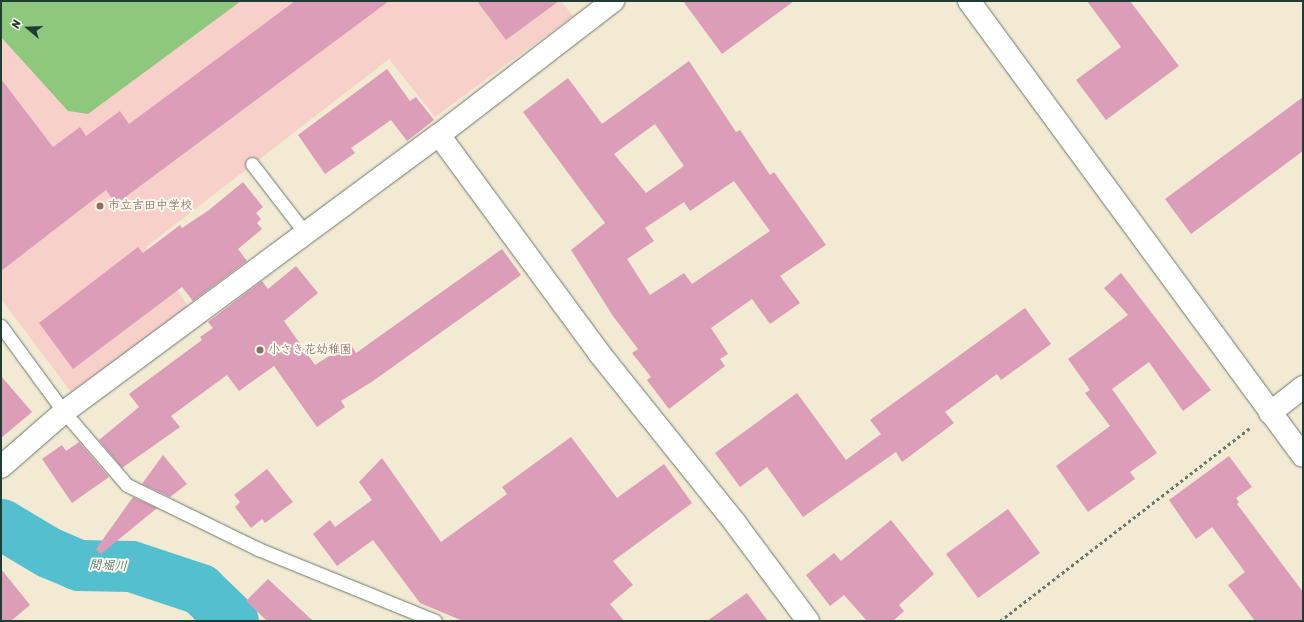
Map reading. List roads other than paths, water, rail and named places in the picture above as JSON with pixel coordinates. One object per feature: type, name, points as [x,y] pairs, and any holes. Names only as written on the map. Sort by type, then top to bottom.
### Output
[{"type":"street","points":[[2,466],[64,412],[439,135],[613,1]]},
{"type":"street","points":[[969,1],[1303,456]]},
{"type":"street","points":[[439,135],[599,353],[735,523],[808,621]]},
{"type":"street","points":[[1270,412],[1303,387]]},
{"type":"lane","points":[[252,164],[306,234]]},
{"type":"lane","points":[[1,326],[64,412],[127,485],[258,549],[435,621]]},
{"type":"waterway","name":"間堀川","points":[[1,524],[48,552],[78,565],[131,566],[200,589],[233,621]]},
{"type":"place","name":"市立吉田中学校","points":[[100,206]]},
{"type":"place","name":"小さき花幼稚園","points":[[260,350]]}]
